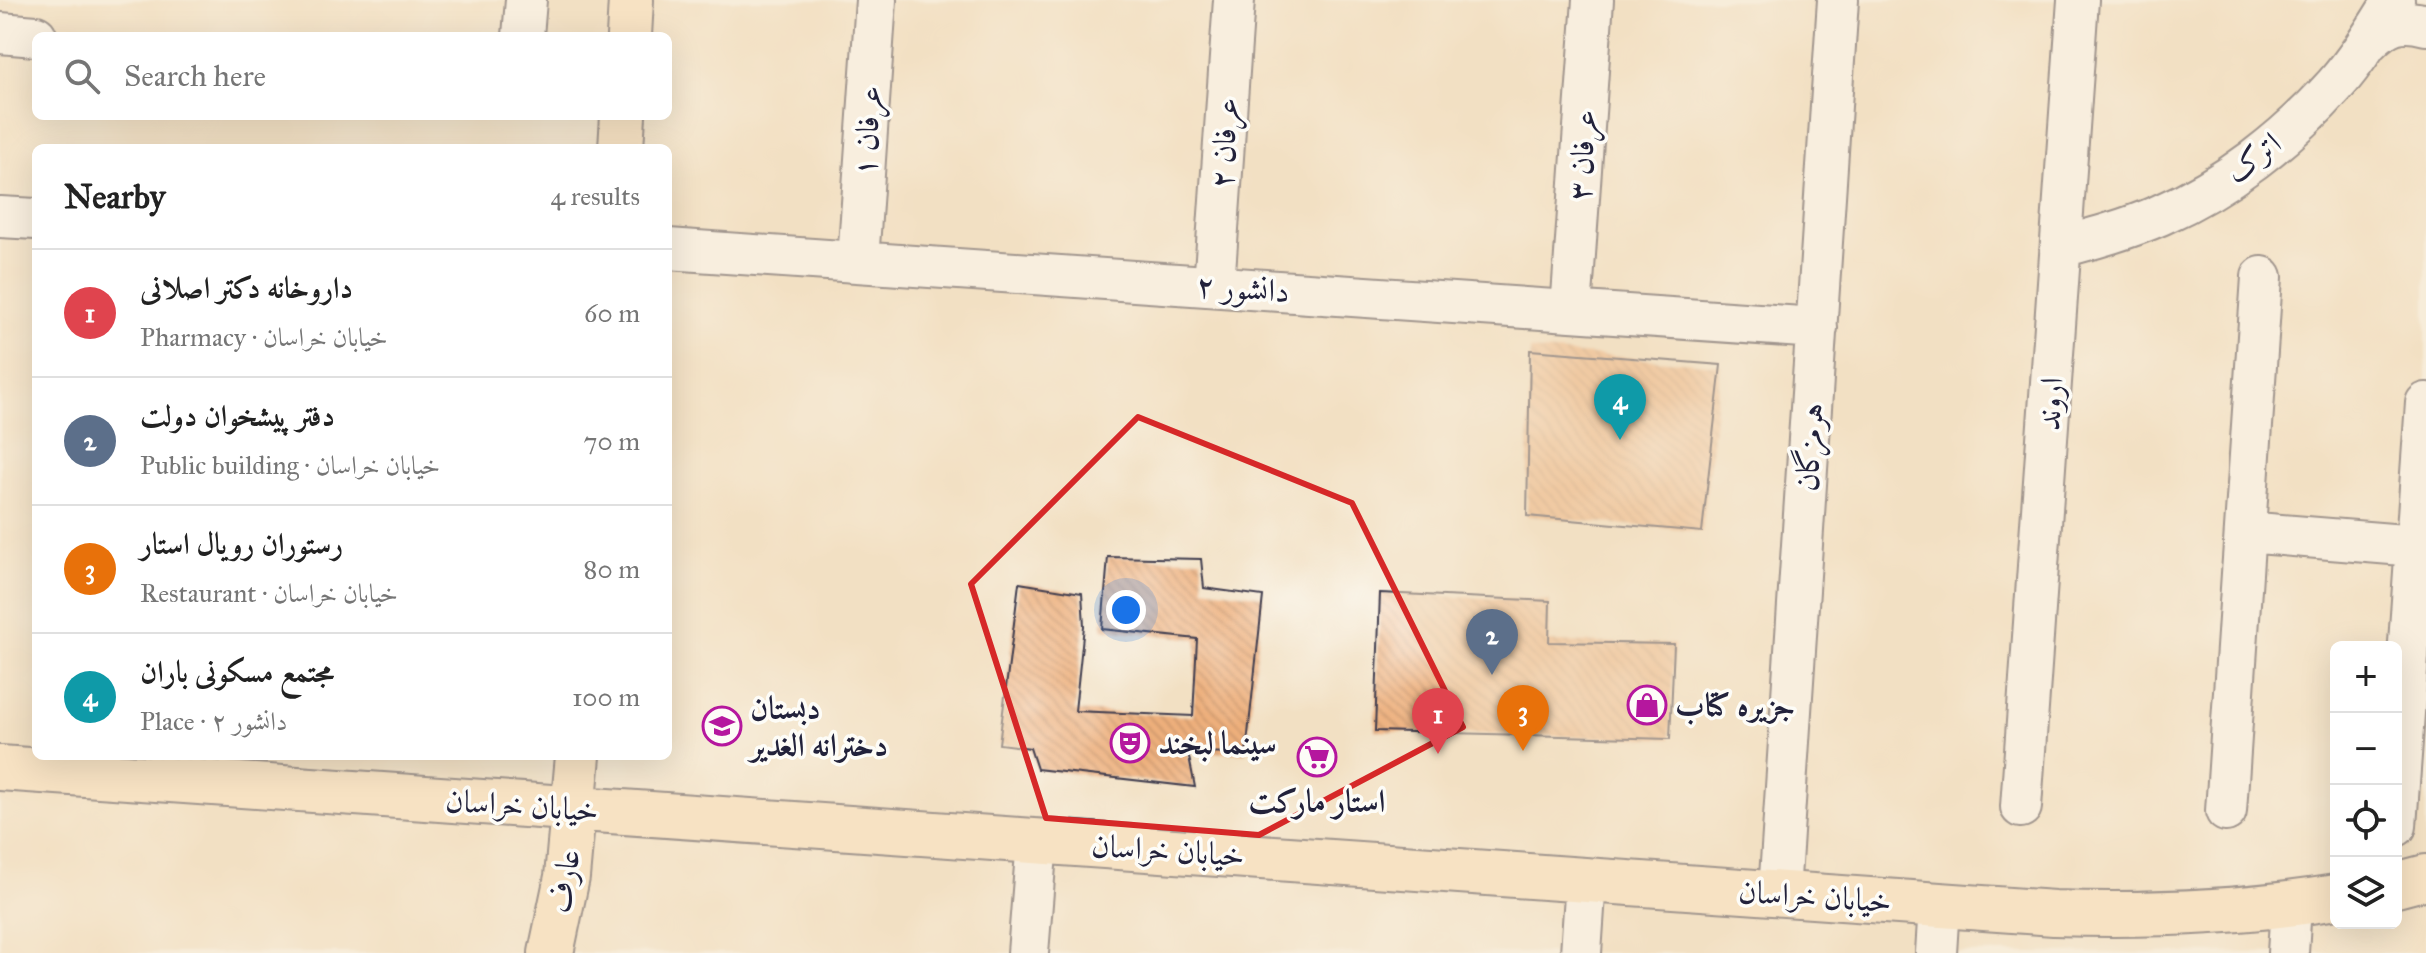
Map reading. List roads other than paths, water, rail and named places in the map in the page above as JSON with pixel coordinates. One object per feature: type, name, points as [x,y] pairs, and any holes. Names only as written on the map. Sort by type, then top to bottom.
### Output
[{"type":"street","points":[[523,32],[526,0]]},
{"type":"street","points":[[629,32],[631,0]]},
{"type":"street","name":"عرفان ۱","points":[[858,261],[876,0]]},
{"type":"street","name":"عرفان ۲","points":[[1214,286],[1234,0]]},
{"type":"street","name":"عرفان ۳","points":[[1571,311],[1593,0]]},
{"type":"street","name":"هرمزگان","points":[[1779,893],[1838,0]]},
{"type":"street","name":"اروند","points":[[2021,807],[2078,0]]},
{"type":"street","name":"اترک","points":[[2061,247],[2110,234],[2161,215],[2244,167],[2297,124],[2335,85],[2368,42],[2394,0]]},
{"type":"street","points":[[2368,42],[2380,30],[2395,22],[2412,21],[2426,25]]},
{"type":"street","points":[[0,33],[32,36]]},
{"type":"street","points":[[621,144],[623,120]]},
{"type":"street","points":[[0,217],[32,219]]},
{"type":"street","name":"دانشور ۲","points":[[672,249],[1817,328]]},
{"type":"street","points":[[2226,811],[2262,277]]},
{"type":"street","points":[[2399,785],[2426,403]]},
{"type":"street","points":[[2245,532],[2416,546]]},
{"type":"street","name":"عارف","points":[[551,953],[567,877],[578,760]]},
{"type":"street","name":"خیابان خراسان","points":[[26,765],[574,808],[1939,905],[2136,916],[2218,913],[2330,898]]},
{"type":"street","points":[[1028,953],[1037,841]]},
{"type":"street","points":[[2402,883],[2426,877]]},
{"type":"street","points":[[1581,953],[1586,880]]},
{"type":"street","points":[[1936,953],[1939,905]]},
{"type":"street","points":[[2288,953],[2291,905]]},
{"type":"place","name":"مجتمع مسکونی باران","points":[[1620,440]]},
{"type":"place","name":"دفتر پیشخوان دولت","points":[[1492,675]]},
{"type":"place","name":"جزیره کتاب","points":[[1647,705]]},
{"type":"place","name":"دبستان دخترانه الغدیر","points":[[722,726]]},
{"type":"place","name":"سینما لبخند","points":[[1130,743]]},
{"type":"place","name":"رستوران رویال استار","points":[[1523,751]]},
{"type":"place","name":"داروخانه دکتر اصلانی","points":[[1438,754]]},
{"type":"place","name":"استار مارکت","points":[[1317,757]]}]
